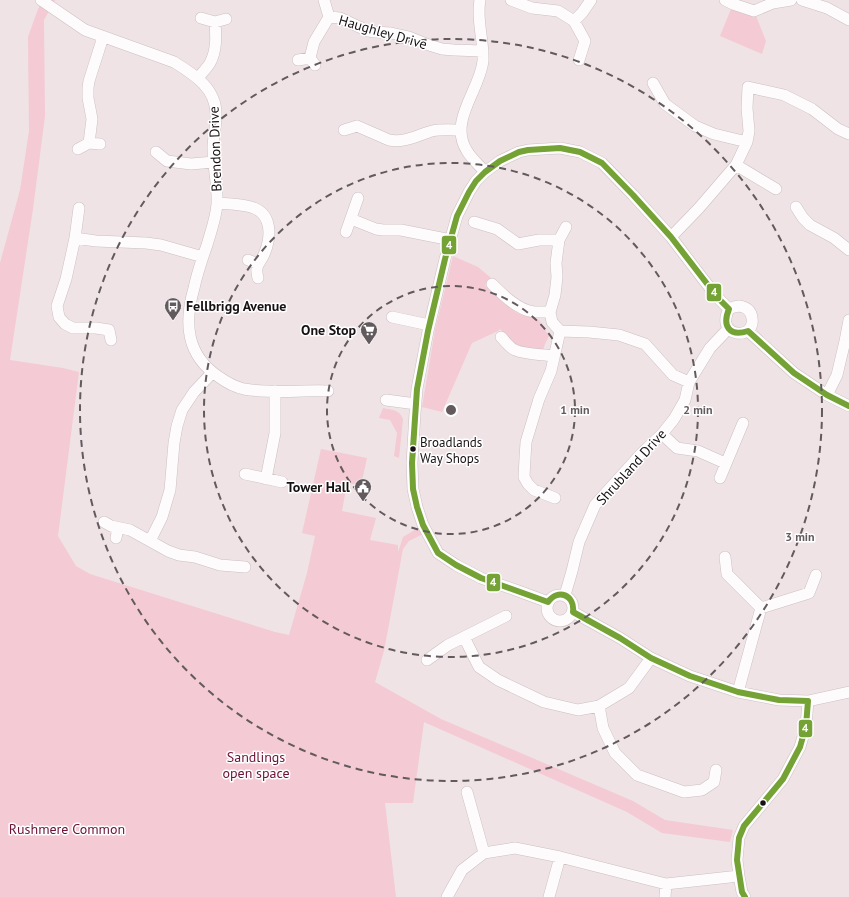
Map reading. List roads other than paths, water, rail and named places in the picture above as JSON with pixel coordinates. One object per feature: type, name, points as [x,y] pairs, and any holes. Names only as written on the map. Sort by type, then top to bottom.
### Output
[{"type":"street","name":"Brendon Drive","points":[[41,0],[85,30],[174,62],[198,78],[213,97],[216,106],[213,151],[217,203],[212,226],[193,289],[188,326],[190,337],[197,354],[204,365],[212,373],[226,382],[242,388],[275,391],[328,390]]},
{"type":"street","points":[[324,0],[329,17]]},
{"type":"street","points":[[480,0],[479,16],[483,62],[477,83],[466,107],[461,130],[467,151],[485,172]]},
{"type":"street","points":[[512,0],[532,8],[558,11],[574,21],[585,41],[579,60]]},
{"type":"street","points":[[574,21],[591,0]]},
{"type":"street","points":[[725,0],[754,11],[773,3],[790,0]]},
{"type":"street","points":[[802,0],[827,8],[849,20]]},
{"type":"street","name":"Haughley Drive","points":[[298,60],[313,62],[314,42],[329,17],[340,18],[368,31],[391,33],[409,37],[442,49],[483,51]]},
{"type":"street","points":[[201,18],[215,22],[226,19]]},
{"type":"street","points":[[198,78],[213,57],[216,40],[215,22]]},
{"type":"street","points":[[78,149],[94,144],[88,88],[103,37]]},
{"type":"street","points":[[653,83],[665,104],[695,126],[714,134],[747,142]]},
{"type":"street","points":[[671,237],[699,208],[736,165],[747,142],[749,131],[747,108],[748,87],[784,95],[812,108],[838,128],[849,134]]},
{"type":"street","points":[[344,130],[358,122],[389,140],[395,141],[408,140],[434,131],[461,130]]},
{"type":"street","points":[[548,602],[480,578],[456,566],[438,553],[423,525],[413,489],[412,463],[417,389],[429,326],[457,216],[468,192],[485,172],[504,158],[519,152],[560,148],[580,152],[602,163],[671,237],[718,298],[729,309]]},
{"type":"street","points":[[156,152],[167,161],[191,164],[214,162]]},
{"type":"street","points":[[736,165],[776,189]]},
{"type":"street","points":[[346,232],[358,198]]},
{"type":"street","points":[[217,203],[255,208],[263,214],[269,226],[269,233],[265,253],[253,262],[258,278]]},
{"type":"street","points":[[796,207],[803,218],[810,225],[834,238],[849,250]]},
{"type":"street","points":[[79,208],[75,238],[66,279],[57,306],[59,317],[65,324],[73,328],[96,328],[112,331]]},
{"type":"street","points":[[351,219],[376,229],[401,230],[451,240]]},
{"type":"street","points":[[474,222],[497,229],[518,244],[539,240],[559,240]]},
{"type":"street","points":[[566,227],[559,240],[556,263],[557,277],[555,295],[550,312],[552,322],[560,331],[619,335],[645,344],[673,375],[689,382]]},
{"type":"street","points":[[75,238],[96,241],[161,245],[203,256]]},
{"type":"street","points":[[492,284],[503,295],[518,305],[533,312],[550,312]]},
{"type":"street","points":[[739,306],[749,310],[753,320],[748,331],[738,334],[728,329],[725,319],[729,309],[739,306]]},
{"type":"street","points":[[392,317],[429,326]]},
{"type":"street","points":[[827,395],[837,375],[849,320]]},
{"type":"street","name":"Shrubland Drive","points":[[565,595],[579,542],[595,505],[641,454],[662,434],[674,419],[684,400],[689,382],[710,348],[728,329]]},
{"type":"street","points":[[555,498],[534,490],[524,477],[526,442],[539,399],[550,371],[560,331]]},
{"type":"street","points":[[748,331],[794,373],[827,395],[849,406]]},
{"type":"street","points":[[501,337],[514,350],[554,356]]},
{"type":"street","points":[[150,541],[162,517],[170,490],[174,443],[182,410],[194,392],[212,373]]},
{"type":"street","points":[[266,479],[275,433],[275,391]]},
{"type":"street","points":[[386,400],[416,404]]},
{"type":"street","points":[[720,478],[742,423]]},
{"type":"street","points":[[662,434],[677,448],[698,451],[725,463]]},
{"type":"street","points":[[245,474],[282,482]]},
{"type":"street","points":[[104,522],[111,526],[117,533],[130,530],[168,552],[179,555],[195,556],[220,565],[245,567]]},
{"type":"street","points":[[725,558],[727,574],[761,608]]},
{"type":"street","points":[[761,608],[809,593],[816,575]]},
{"type":"street","points":[[556,595],[565,595],[570,598],[574,608],[570,618],[562,622],[553,620],[548,613],[548,602],[556,595]]},
{"type":"street","points":[[738,692],[761,608]]},
{"type":"street","points":[[573,612],[620,638],[651,658],[690,676],[738,692],[779,700],[808,701],[849,692]]},
{"type":"street","points":[[427,660],[448,645],[506,616]]},
{"type":"street","points":[[464,637],[479,666],[498,680],[544,702],[578,710],[599,706],[629,688],[651,658]]},
{"type":"street","points":[[745,897],[742,892],[737,860],[739,838],[744,826],[783,779],[800,747],[806,726],[808,701]]},
{"type":"street","points":[[599,706],[603,728],[615,753],[637,775],[684,792],[702,790],[714,782],[716,770]]},
{"type":"street","points":[[467,792],[484,853]]},
{"type":"street","points":[[447,897],[462,870],[484,853],[515,848],[560,857],[666,884],[739,876]]},
{"type":"street","points":[[549,897],[560,857]]},
{"type":"street","points":[[665,897],[666,884]]},
{"type":"place","name":"Fellbrigg Avenue","points":[[173,321]]},
{"type":"place","name":"One Stop","points":[[369,345]]},
{"type":"place","name":"Broadlands Way Shops","points":[[413,449]]},
{"type":"place","name":"Tower Hall","points":[[363,502]]},
{"type":"park label","name":"Sandlings open space","points":[[256,766]]},
{"type":"park label","name":"Rushmere Common","points":[[67,829]]}]
